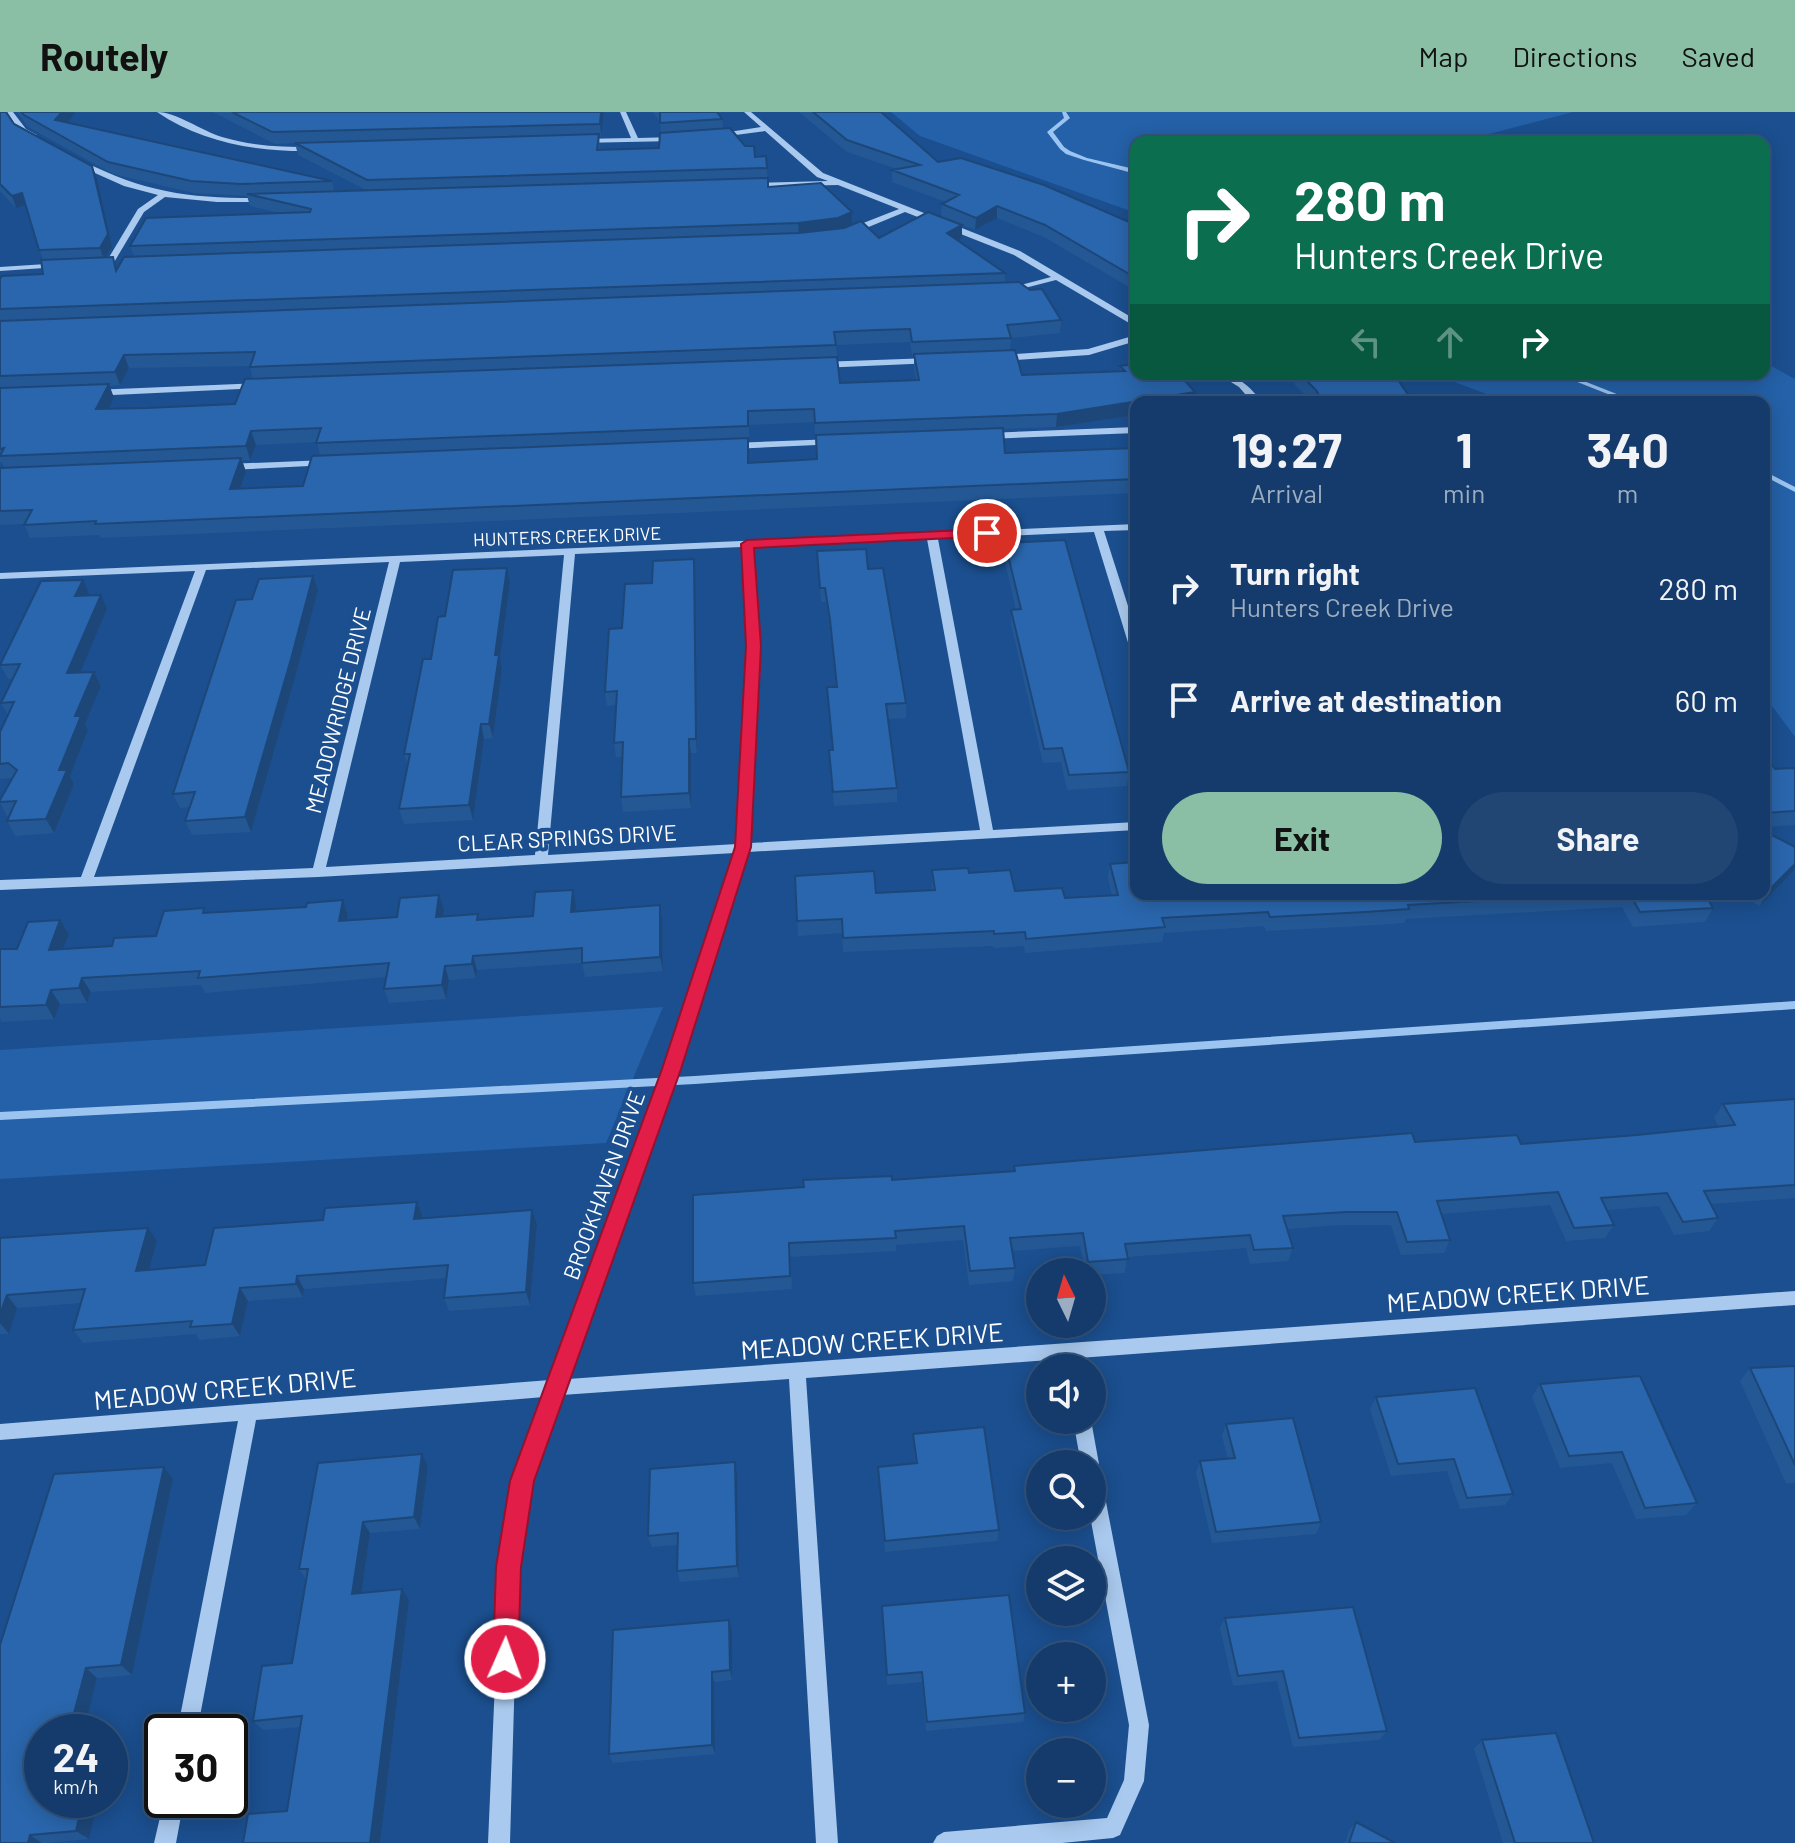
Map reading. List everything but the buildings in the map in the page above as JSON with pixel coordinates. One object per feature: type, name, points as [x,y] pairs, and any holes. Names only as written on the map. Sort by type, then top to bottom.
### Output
[{"type":"street","points":[[10,112],[23,131],[49,145]]},
{"type":"street","points":[[160,112],[223,142],[250,148],[320,149]]},
{"type":"street","points":[[623,112],[636,140]]},
{"type":"street","points":[[747,112],[820,175],[1017,253],[1130,320]]},
{"type":"street","points":[[706,138],[764,129]]},
{"type":"street","points":[[573,142],[692,138]]},
{"type":"street","points":[[75,160],[127,188],[163,195],[277,200]]},
{"type":"street","points":[[739,186],[835,183]]},
{"type":"street","points":[[109,264],[141,211],[163,195]]},
{"type":"street","points":[[841,235],[905,209]]},
{"type":"street","points":[[93,264],[125,263]]},
{"type":"street","points":[[0,269],[78,265]]},
{"type":"street","points":[[999,292],[1058,277]]},
{"type":"street","points":[[987,358],[1089,352],[1130,340]]},
{"type":"street","points":[[812,365],[940,360]]},
{"type":"street","points":[[1233,380],[1252,396]]},
{"type":"street","points":[[80,393],[271,386]]},
{"type":"street","points":[[978,436],[1130,430]]},
{"type":"street","points":[[726,447],[852,441]]},
{"type":"street","points":[[221,467],[347,462]]},
{"type":"street","name":"HUNTERS CREEK DRIVE","points":[[0,576],[1130,527]]},
{"type":"street","points":[[1098,528],[1130,630]]},
{"type":"street","points":[[932,536],[987,834]]},
{"type":"street","name":"BROOKHAVEN DRIVE","points":[[499,1843],[509,1567],[522,1481],[650,1128],[743,847],[754,646],[747,544]]},
{"type":"street","points":[[541,858],[570,552]]},
{"type":"street","name":"MEADOWRIDGE DRIVE","points":[[318,872],[395,559]]},
{"type":"street","points":[[85,883],[202,567]]},
{"type":"street","name":"CLEAR SPRINGS DRIVE","points":[[0,885],[318,872],[1130,826]]},
{"type":"street","name":"MEADOW CREEK DRIVE","points":[[1106,1357],[1795,1298]]},
{"type":"street","name":"MEADOW CREEK DRIVE","points":[[0,1432],[797,1371],[1026,1362]]},
{"type":"street","points":[[797,1371],[827,1843]]},
{"type":"street","points":[[190,1714],[249,1412]]},
{"type":"street","points":[[944,1843],[1113,1828],[1134,1781],[1139,1725],[1102,1530]]},
{"type":"street","points":[[165,1843],[170,1818]]},
{"type":"shaded area","points":[[891,112],[1573,112],[1482,136],[1130,136],[1130,211],[920,136]]},
{"type":"shaded area","points":[[1770,365],[1795,379],[1795,737],[1770,703],[1770,396],[1491,396],[1450,380],[1770,380]]},
{"type":"shaded area","points":[[663,1007],[606,1143],[0,1179],[0,1050]]},
{"type":"waterway","points":[[1064,112],[1067,118],[1050,132],[1062,148],[1076,156],[1130,170]]},
{"type":"waterway","points":[[1576,380],[1618,396]]},
{"type":"waterway","points":[[1770,476],[1795,490]]},
{"type":"waterway","points":[[0,1116],[695,1080],[1795,1005]]},
{"type":"route","points":[[505,1659],[509,1567],[522,1481],[672,1069],[743,847],[754,646],[747,544],[987,533]]}]
